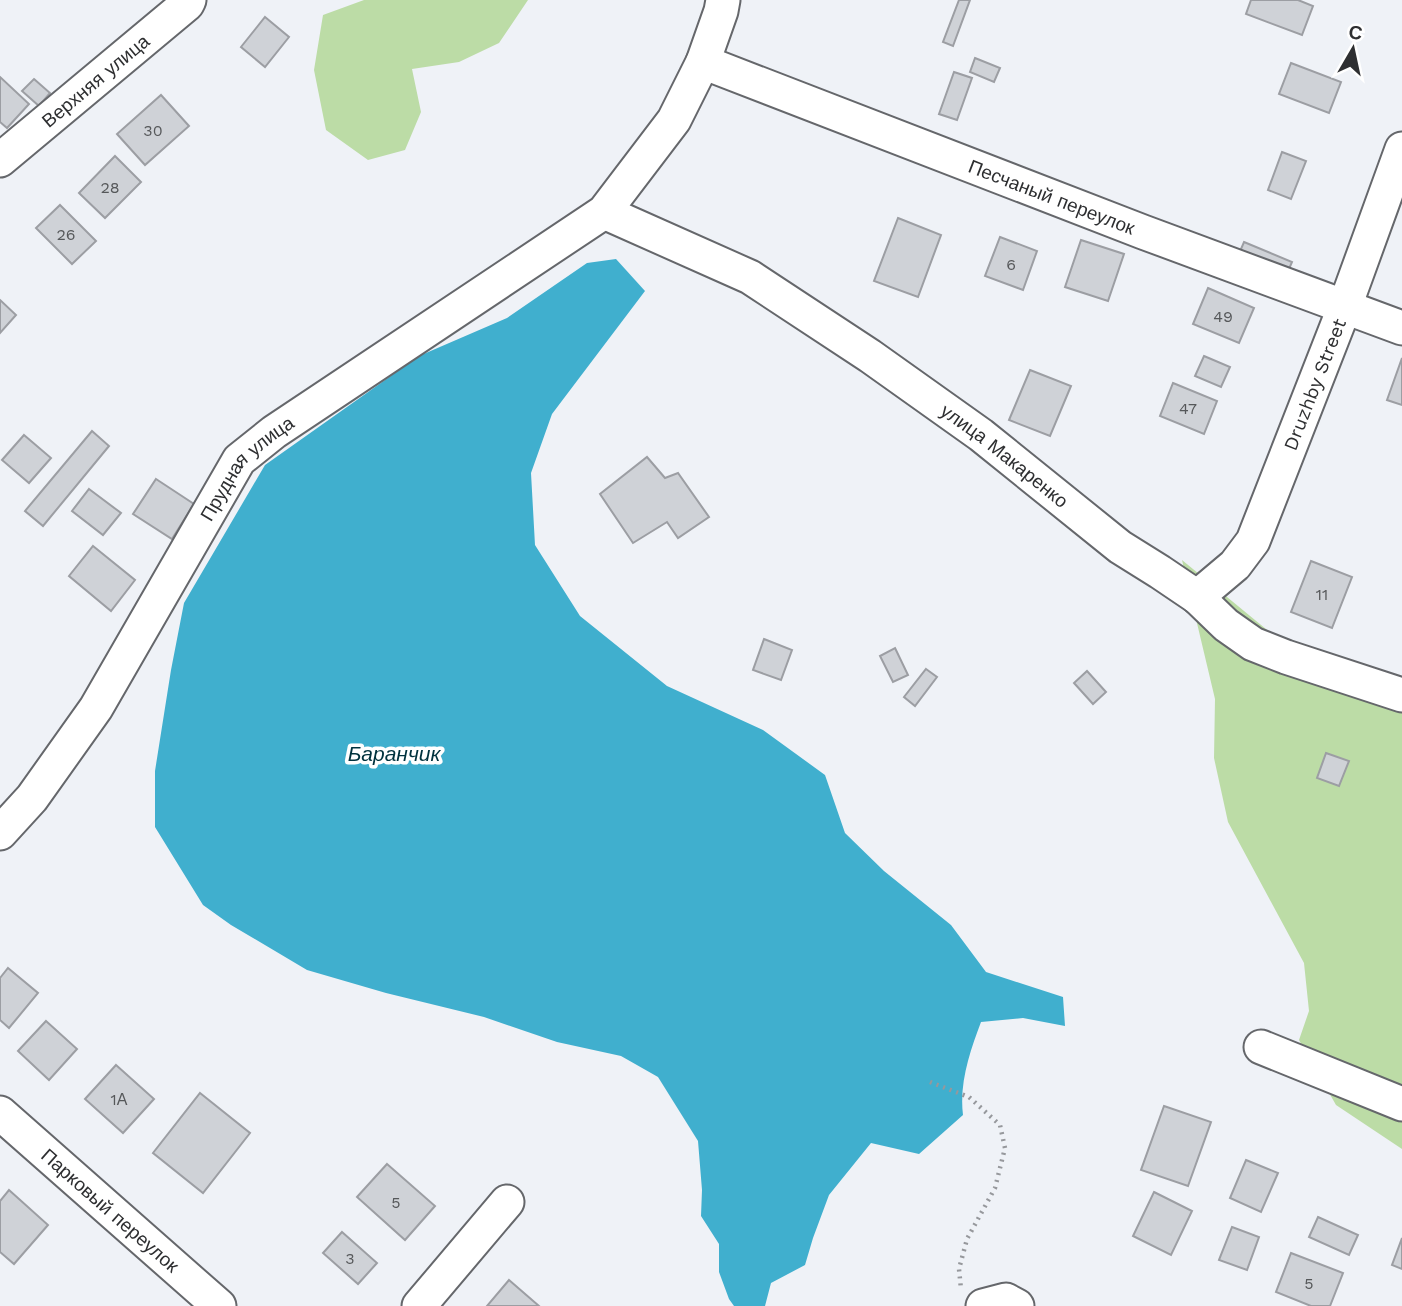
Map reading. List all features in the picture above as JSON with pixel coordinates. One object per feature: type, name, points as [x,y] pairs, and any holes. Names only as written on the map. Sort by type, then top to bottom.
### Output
[{"type":"street","name":"Верхняя улица","points":[[0,160],[156,31],[189,0]]},
{"type":"street","name":"Прудная улица","points":[[0,833],[32,798],[96,708],[239,460],[274,432],[604,212],[674,120],[703,62],[723,0]]},
{"type":"street","name":"Песчаный переулок","points":[[703,62],[1143,232],[1402,328]]},
{"type":"street","name":"Druzhby Street","points":[[1197,597],[1235,565],[1253,541],[1345,306],[1402,149]]},
{"type":"street","name":"улица Макаренко","points":[[604,212],[750,276],[870,356],[981,435],[1120,547],[1197,597],[1226,625],[1253,644],[1402,695]]},
{"type":"street","points":[[1261,1047],[1402,1104]]},
{"type":"street","name":"Парковый переулок","points":[[0,1113],[219,1306]]},
{"type":"street","points":[[419,1306],[507,1202]]},
{"type":"street","points":[[972,1300],[1006,1300],[1017,1306]]},
{"type":"path","points":[[930,1082],[970,1097],[1000,1125],[1005,1147],[995,1188],[967,1239],[960,1269],[972,1300]]},
{"type":"green space","points":[[364,0],[528,0],[499,43],[459,62],[412,69],[421,112],[405,150],[368,160],[326,130],[314,70],[323,15]]},
{"type":"green space","points":[[1182,560],[1278,639],[1402,685],[1402,1149],[1336,1105],[1299,1040],[1309,1011],[1304,963],[1228,822],[1214,758],[1215,699]]},
{"type":"water","name":"Баранчик","points":[[616,259],[645,291],[552,414],[531,473],[535,545],[580,616],[667,686],[763,730],[825,775],[845,833],[884,871],[951,925],[986,972],[1063,997],[1065,1026],[1023,1018],[981,1022],[964,1079],[963,1115],[919,1154],[871,1143],[829,1195],[805,1265],[771,1283],[765,1306],[734,1306],[729,1299],[719,1272],[719,1244],[701,1216],[698,1141],[658,1077],[621,1056],[557,1042],[484,1017],[307,970],[231,925],[203,905],[155,827],[155,771],[184,603],[265,465],[419,356],[507,318],[587,263]]},
{"type":"building","points":[[959,0],[970,0],[953,46],[943,42]]},
{"type":"building","points":[[1251,0],[1298,0],[1313,6],[1302,35],[1246,14]]},
{"type":"building","points":[[265,17],[289,37],[265,67],[241,47]]},
{"type":"building","points":[[975,58],[1000,68],[994,82],[970,72]]},
{"type":"building","points":[[1291,63],[1341,82],[1329,113],[1279,94]]},
{"type":"building","points":[[954,72],[972,78],[957,120],[939,114]]},
{"type":"building","points":[[0,77],[29,104],[7,128],[0,122]]},
{"type":"building","points":[[34,79],[50,93],[39,106],[22,91]]},
{"type":"building","points":[[161,95],[189,126],[145,165],[117,134]]},
{"type":"building","points":[[1282,152],[1306,161],[1291,199],[1268,190]]},
{"type":"building","points":[[115,156],[141,182],[105,218],[79,193]]},
{"type":"building","points":[[60,205],[96,241],[72,264],[36,228]]},
{"type":"building","points":[[898,218],[941,235],[918,297],[874,281]]},
{"type":"building","points":[[1000,237],[1037,251],[1023,290],[985,276]]},
{"type":"building","points":[[1081,240],[1124,254],[1108,301],[1065,287]]},
{"type":"building","points":[[1244,242],[1292,262],[1286,276],[1238,256]]},
{"type":"building","points":[[1208,288],[1254,308],[1239,343],[1193,324]]},
{"type":"building","points":[[0,300],[16,315],[0,333]]},
{"type":"building","points":[[1204,356],[1230,367],[1221,387],[1195,376]]},
{"type":"building","points":[[1402,358],[1402,405],[1387,400]]},
{"type":"building","points":[[1030,370],[1071,386],[1050,436],[1009,420]]},
{"type":"building","points":[[1173,383],[1217,401],[1204,434],[1160,416]]},
{"type":"building","points":[[92,431],[109,446],[43,526],[25,511]]},
{"type":"building","points":[[24,435],[51,458],[29,483],[2,460]]},
{"type":"building","points":[[647,457],[665,478],[678,473],[709,517],[678,538],[667,522],[633,543],[600,494]]},
{"type":"building","points":[[156,479],[194,504],[172,539],[133,514]]},
{"type":"building","points":[[89,489],[121,513],[103,535],[72,511]]},
{"type":"building","points":[[93,546],[135,580],[111,611],[69,576]]},
{"type":"building","points":[[1311,561],[1352,577],[1332,628],[1291,612]]},
{"type":"building","points":[[764,639],[792,650],[781,680],[753,670]]},
{"type":"building","points":[[895,648],[908,675],[893,682],[880,656]]},
{"type":"building","points":[[926,669],[937,677],[915,706],[904,697]]},
{"type":"building","points":[[1087,671],[1106,692],[1093,704],[1074,683]]},
{"type":"building","points":[[1326,753],[1349,761],[1339,786],[1317,778]]},
{"type":"building","points":[[8,968],[38,993],[9,1028],[0,1020],[0,978]]},
{"type":"building","points":[[46,1021],[77,1049],[49,1080],[18,1051]]},
{"type":"building","points":[[116,1065],[154,1099],[123,1133],[85,1099]]},
{"type":"building","points":[[200,1093],[250,1133],[203,1193],[153,1153]]},
{"type":"building","points":[[1164,1106],[1211,1122],[1188,1186],[1141,1170]]},
{"type":"building","points":[[1246,1160],[1278,1173],[1261,1212],[1230,1198]]},
{"type":"building","points":[[387,1164],[435,1206],[405,1240],[357,1197]]},
{"type":"building","points":[[9,1190],[48,1225],[14,1264],[0,1252],[0,1201]]},
{"type":"building","points":[[1154,1192],[1192,1211],[1171,1255],[1133,1236]]},
{"type":"building","points":[[1318,1217],[1358,1235],[1349,1255],[1309,1237]]},
{"type":"building","points":[[1232,1227],[1259,1237],[1247,1270],[1219,1260]]},
{"type":"building","points":[[342,1232],[377,1263],[358,1284],[323,1253]]},
{"type":"building","points":[[1402,1238],[1402,1269],[1392,1265]]},
{"type":"building","points":[[1291,1253],[1343,1273],[1330,1306],[1311,1306],[1276,1292]]},
{"type":"building","points":[[509,1280],[539,1306],[487,1306]]}]
